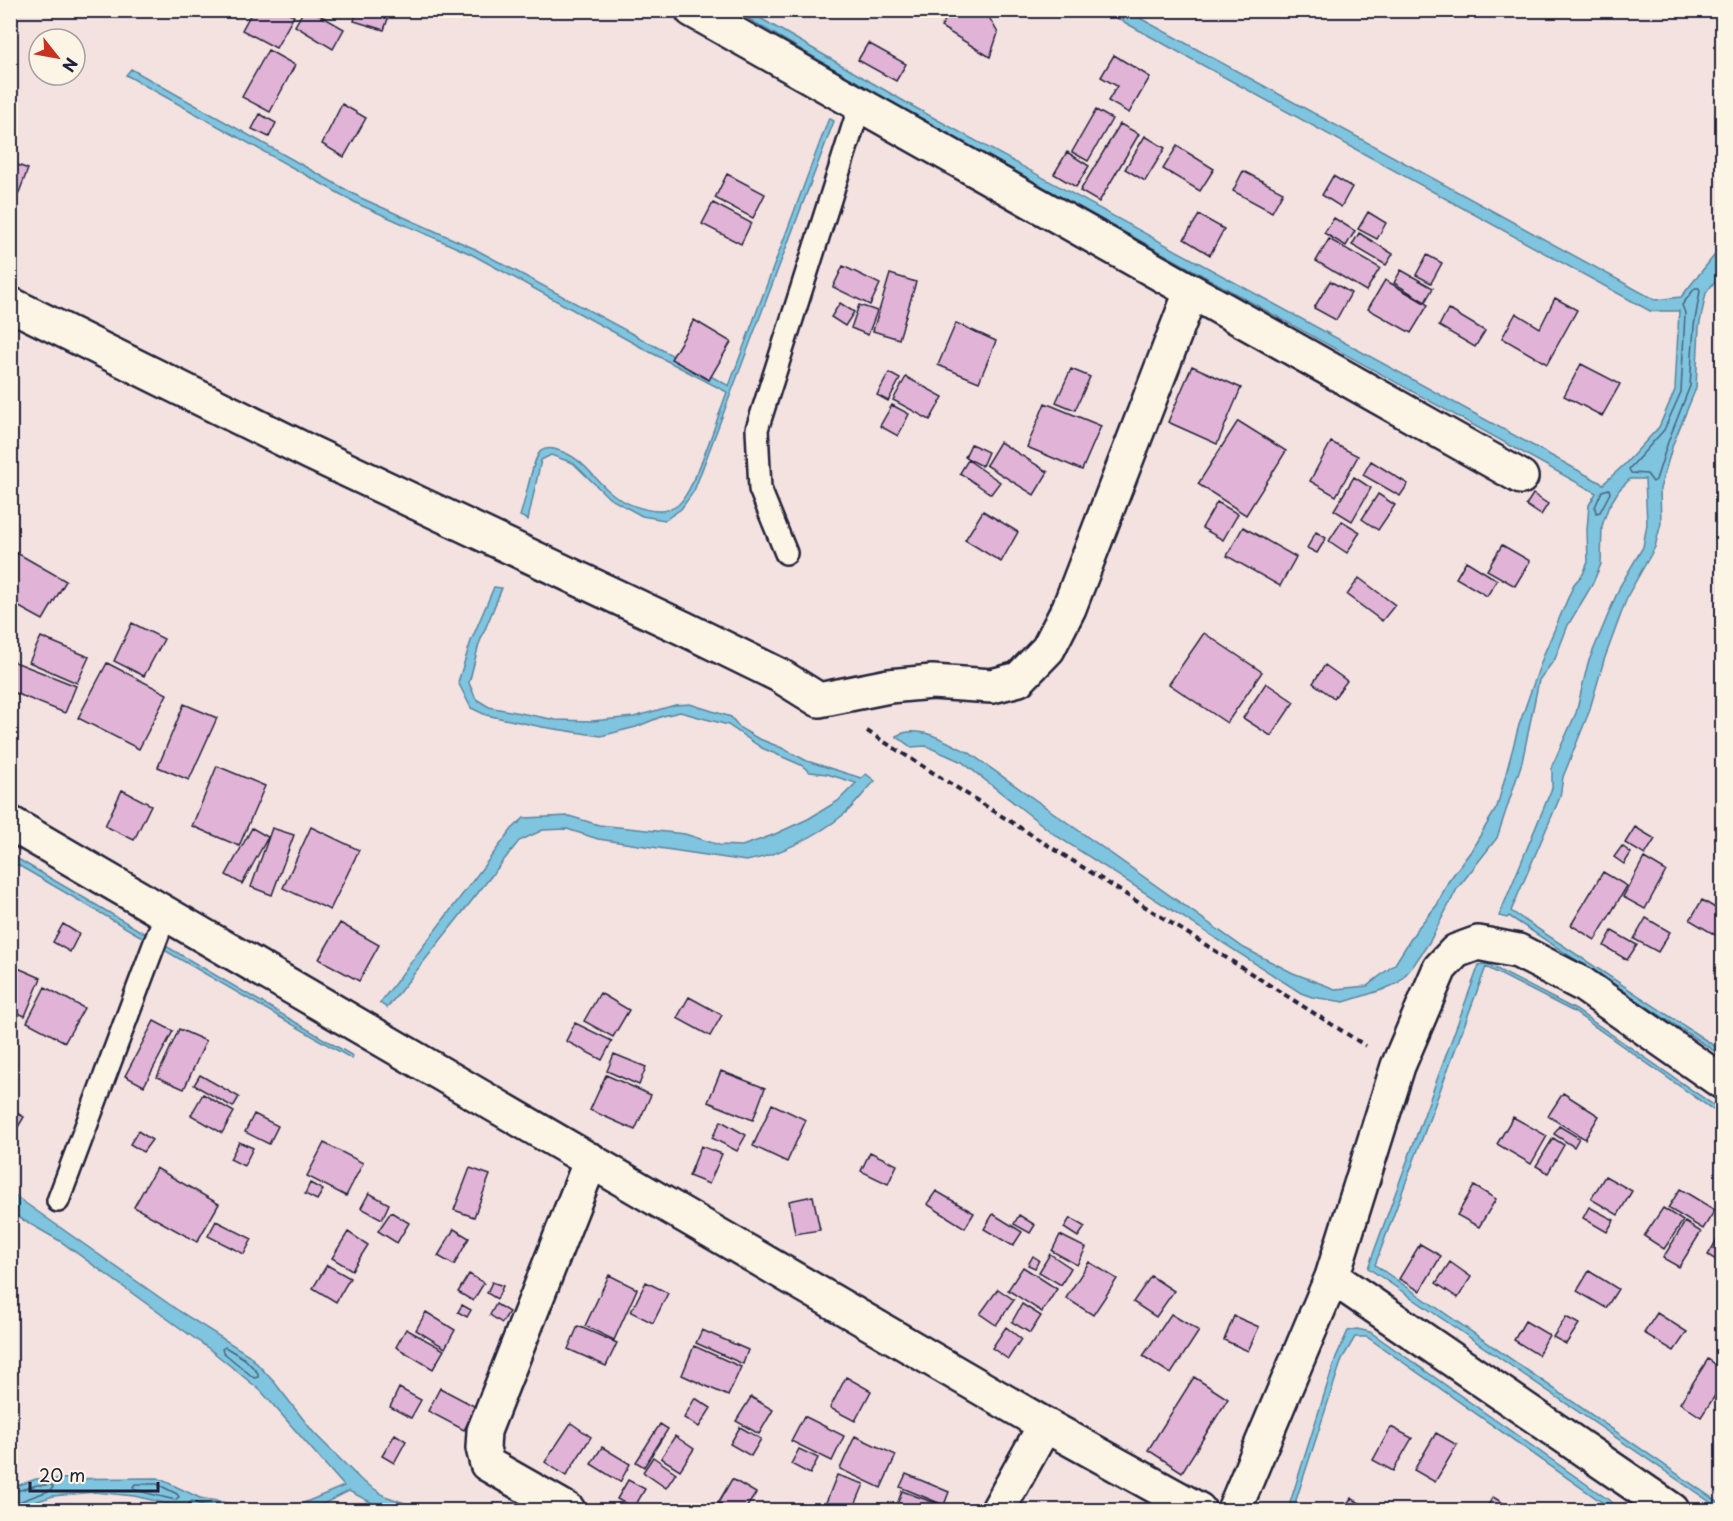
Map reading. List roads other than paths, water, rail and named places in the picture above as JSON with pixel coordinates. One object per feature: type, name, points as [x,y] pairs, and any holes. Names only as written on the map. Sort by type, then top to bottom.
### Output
[{"type":"street","points":[[692,10],[1521,477]]},
{"type":"street","points":[[10,304],[311,453],[779,675],[819,700],[900,685],[932,682],[992,686],[1019,679],[1048,649],[1069,608],[1191,292]]},
{"type":"street","points":[[10,823],[1045,1425],[1199,1510]]},
{"type":"street","points":[[1234,1510],[1332,1277],[1398,1066],[1440,968],[1456,951],[1478,943],[1518,951],[1582,984],[1722,1082]]},
{"type":"street","points":[[568,1510],[487,1464],[483,1448],[484,1431],[591,1160]]},
{"type":"street","points":[[1332,1277],[1672,1510]]},
{"type":"street","points":[[998,1510],[1045,1425]]},
{"type":"lane","points":[[786,553],[760,489],[757,429],[860,105]]},
{"type":"lane","points":[[58,1201],[166,913]]},
{"type":"water","points":[[735,11],[748,11],[914,107],[1603,484],[1659,427],[1675,390],[1679,311],[1650,311],[1104,11],[1127,11],[1655,300],[1681,297],[1722,246],[1722,272],[1706,293],[1699,327],[1696,388],[1673,444],[1660,489],[1661,523],[1655,547],[1628,595],[1604,660],[1589,712],[1563,777],[1560,797],[1511,911],[1722,1051],[1722,1056],[1509,916],[1507,918],[1499,916],[1552,788],[1552,766],[1576,713],[1588,663],[1620,586],[1643,547],[1647,524],[1645,479],[1630,479],[1619,490],[1608,508],[1602,526],[1601,564],[1592,585],[1568,625],[1555,659],[1539,680],[1522,762],[1497,838],[1457,889],[1430,941],[1413,966],[1398,983],[1382,990],[1344,1002],[1301,993],[1055,835],[962,762],[926,746],[911,747],[896,736],[914,732],[932,735],[968,752],[1244,948],[1293,973],[1335,989],[1367,986],[1395,964],[1417,929],[1437,905],[1448,882],[1471,851],[1497,807],[1519,725],[1544,654],[1574,584],[1583,574],[1588,562],[1589,505],[1596,493],[911,114]]},
{"type":"water","points":[[131,69],[361,198],[473,248],[729,386],[829,118],[834,121],[694,491],[681,509],[665,520],[642,516],[609,498],[573,463],[551,455],[541,460],[528,520],[520,516],[535,461],[544,449],[554,449],[573,457],[614,495],[637,507],[664,511],[678,505],[685,497],[699,469],[727,392],[471,254],[358,204],[126,75]]},
{"type":"water","points":[[494,587],[502,588],[479,644],[469,683],[476,699],[489,707],[556,720],[592,721],[634,717],[675,705],[690,704],[731,717],[740,728],[757,738],[807,761],[861,778],[866,774],[875,781],[847,811],[822,830],[784,850],[746,861],[598,839],[567,829],[543,830],[519,841],[387,1008],[380,1003],[512,829],[524,818],[569,816],[599,825],[685,834],[719,845],[742,846],[808,819],[838,801],[856,783],[827,774],[810,772],[801,765],[762,748],[728,725],[680,712],[601,736],[486,715],[471,708],[458,682],[471,641]]},
{"type":"water","points":[[11,855],[353,1056],[352,1059],[11,861]]},
{"type":"water","points":[[1487,964],[1576,1010],[1722,1111],[1722,1116],[1574,1012],[1486,967],[1375,1265],[1722,1505],[1722,1510],[1368,1268],[1479,965]]},
{"type":"water","points":[[11,1193],[179,1311],[249,1355],[275,1383],[314,1433],[361,1480],[385,1496],[424,1510],[386,1510],[349,1491],[311,1510],[287,1510],[344,1486],[261,1391],[212,1351],[60,1241],[11,1213]]},
{"type":"water","points":[[1357,1329],[1370,1332],[1623,1510],[1613,1510],[1367,1337],[1355,1337],[1342,1359],[1296,1500],[1297,1510],[1290,1510],[1289,1506],[1336,1357],[1348,1331]]},
{"type":"water","points":[[158,1478],[200,1498],[262,1509],[287,1510],[195,1510],[134,1496],[95,1492],[53,1496],[11,1510],[11,1488],[36,1479]]}]
